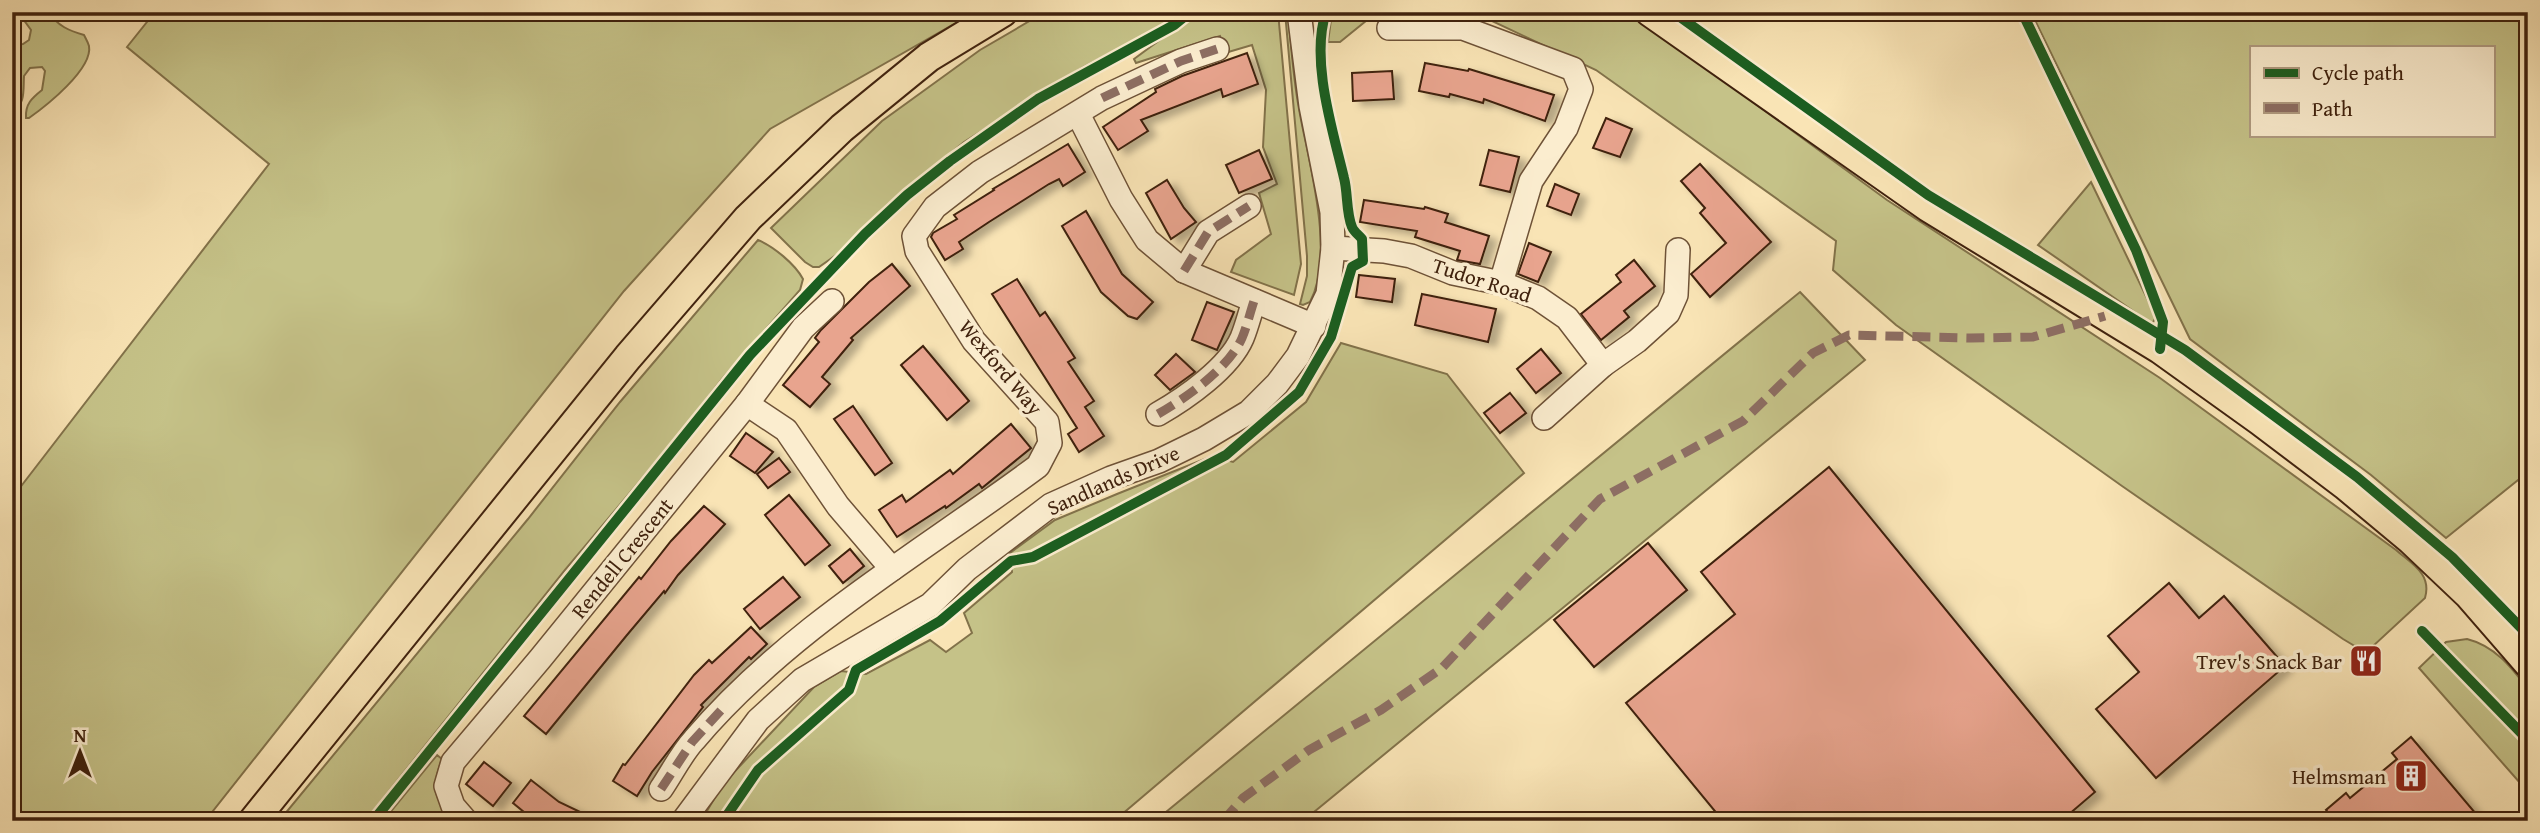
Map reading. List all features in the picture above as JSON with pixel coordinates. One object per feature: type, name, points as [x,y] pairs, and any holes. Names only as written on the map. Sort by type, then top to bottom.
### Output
[{"type":"main road","points":[[253,821],[620,367],[748,218],[842,128],[929,57],[1003,12]]},
{"type":"main road","points":[[1650,12],[1928,207],[2160,349],[2345,485],[2411,540],[2469,595],[2528,663]]},
{"type":"street","name":"Sandlands Drive","points":[[682,821],[758,720],[802,680],[930,605],[967,569],[1051,505],[1111,478],[1159,461],[1204,439],[1249,412],[1277,384],[1298,356],[1328,294],[1333,248],[1332,212],[1311,106],[1305,24],[1299,12]]},
{"type":"street","points":[[1389,28],[1463,28],[1573,69],[1581,89],[1566,128],[1531,181],[1501,283]]},
{"type":"street","name":"Wexford Way","points":[[661,789],[692,742],[744,674],[1038,466],[1050,443],[1047,422],[974,341],[917,251],[914,236],[935,207],[980,172],[1102,99],[1181,61],[1217,49]]},
{"type":"street","points":[[1078,114],[1121,200],[1147,240],[1184,271],[1314,326]]},
{"type":"street","points":[[1184,271],[1208,232],[1248,206]]},
{"type":"street","name":"Tudor Road","points":[[1333,248],[1384,251],[1411,256],[1453,273],[1501,283],[1538,298],[1567,318],[1603,365]]},
{"type":"street","points":[[1544,418],[1603,365],[1637,341],[1668,313],[1676,295],[1678,250]]},
{"type":"street","name":"Rendell Crescent","points":[[466,821],[453,806],[446,786],[453,762],[747,404],[803,328],[832,301]]},
{"type":"street","points":[[1158,414],[1186,398],[1223,363],[1242,340],[1254,301]]},
{"type":"street","points":[[747,404],[786,430],[838,506],[892,569]]},
{"type":"shaded area","points":[[18,12],[49,12],[64,27],[84,35],[89,46],[84,65],[76,76],[57,96],[29,118],[26,118],[28,105],[42,90],[45,71],[42,67],[30,68],[24,76],[22,101],[12,112],[12,45],[23,44],[29,40],[31,30]]},
{"type":"shaded area","points":[[155,12],[975,12],[770,129],[624,291],[205,821],[12,821],[12,498],[269,164],[127,47]]},
{"type":"shaded area","points":[[1045,12],[1178,12],[1161,27],[1083,67],[964,142],[888,204],[839,253],[819,267],[805,262],[771,228],[882,121],[980,50]]},
{"type":"shaded area","points":[[1198,12],[1278,12],[1301,264],[1294,295],[1231,272],[1236,260],[1271,234],[1259,193],[1277,184],[1263,147],[1266,90],[1252,45],[1225,53],[1220,36],[1136,63],[1134,59]]},
{"type":"shaded area","points":[[1285,12],[1288,12],[1297,97],[1318,207],[1320,233],[1321,258],[1317,282],[1310,302],[1303,305],[1300,304],[1307,276],[1307,256]]},
{"type":"shaded area","points":[[1332,12],[1377,12],[1340,42],[1328,42]]},
{"type":"shaded area","points":[[1473,12],[1630,12],[1887,200],[2160,378],[2396,550],[2423,576],[2426,582],[2425,598],[2371,648],[2363,651],[2343,639],[1896,325],[1833,270],[1836,241],[1596,70]]},
{"type":"shaded area","points":[[2031,12],[2528,12],[2528,472],[2446,538],[2371,475],[2190,339]]},
{"type":"shaded area","points":[[2091,182],[2156,317],[2152,324],[2038,245]]},
{"type":"shaded area","points":[[758,240],[777,251],[795,267],[803,279],[800,290],[722,379],[565,570],[365,821],[279,821],[528,519],[620,402]]},
{"type":"shaded area","points":[[1800,292],[1865,360],[1303,821],[1155,821]]},
{"type":"shaded area","points":[[1341,343],[1447,374],[1524,473],[1114,821],[701,821],[723,784],[814,687],[841,671],[866,674],[930,640],[946,652],[972,633],[964,613],[1012,572],[1010,553],[1055,520],[1117,494],[1212,456],[1233,462],[1306,402]]},
{"type":"shaded area","points":[[2467,639],[2494,652],[2509,665],[2528,689],[2528,792],[2419,668],[2446,642]]},
{"type":"shaded area","points":[[437,755],[442,759],[436,777],[436,792],[451,821],[383,821]]},
{"type":"building","points":[[1247,53],[1258,84],[1223,97],[1221,89],[1141,120],[1148,131],[1118,150],[1103,127],[1156,92],[1155,89],[1182,76]]},
{"type":"building","points":[[1425,63],[1468,71],[1469,69],[1554,95],[1545,121],[1484,99],[1483,103],[1450,94],[1449,97],[1419,91]]},
{"type":"building","points":[[1392,71],[1394,99],[1353,101],[1352,73]]},
{"type":"building","points":[[1606,118],[1632,129],[1620,157],[1593,148]]},
{"type":"building","points":[[1068,144],[1085,172],[1063,186],[1059,179],[1049,184],[959,242],[963,249],[945,260],[931,237],[933,233],[957,219],[954,215],[993,189]]},
{"type":"building","points":[[1259,150],[1272,179],[1239,193],[1226,165]]},
{"type":"building","points":[[1489,150],[1519,157],[1510,192],[1480,185]]},
{"type":"building","points":[[1700,164],[1771,242],[1710,297],[1691,274],[1726,243],[1700,213],[1705,208],[1681,181]]},
{"type":"building","points":[[1167,180],[1196,222],[1171,239],[1146,193]]},
{"type":"building","points":[[1555,184],[1579,194],[1571,215],[1547,206]]},
{"type":"building","points":[[1364,200],[1424,209],[1425,207],[1448,214],[1445,222],[1489,236],[1480,264],[1457,260],[1460,251],[1415,237],[1417,231],[1360,222]]},
{"type":"building","points":[[1086,211],[1122,274],[1153,302],[1137,319],[1128,316],[1101,292],[1062,226]]},
{"type":"building","points":[[1529,243],[1551,252],[1538,282],[1518,274]]},
{"type":"building","points":[[1634,260],[1655,286],[1624,311],[1629,317],[1601,340],[1581,314],[1621,282],[1616,275]]},
{"type":"building","points":[[892,264],[910,286],[851,338],[853,340],[822,377],[830,384],[810,407],[783,385],[819,342],[815,338],[821,330],[869,282]]},
{"type":"building","points":[[1359,275],[1395,279],[1392,302],[1356,297]]},
{"type":"building","points":[[1017,279],[1040,316],[1045,312],[1075,358],[1068,362],[1094,401],[1085,407],[1104,436],[1079,452],[1068,434],[1077,428],[992,294]]},
{"type":"building","points":[[1422,294],[1496,309],[1488,342],[1415,325]]},
{"type":"building","points":[[1207,302],[1234,312],[1217,350],[1192,340]]},
{"type":"building","points":[[923,346],[969,401],[947,420],[901,365]]},
{"type":"building","points":[[1541,349],[1561,373],[1536,393],[1517,369]]},
{"type":"building","points":[[1176,354],[1195,372],[1170,390],[1155,375]]},
{"type":"building","points":[[1510,393],[1526,413],[1500,433],[1484,413]]},
{"type":"building","points":[[853,406],[892,463],[875,475],[834,419]]},
{"type":"building","points":[[1011,424],[1031,448],[982,488],[979,484],[946,508],[945,506],[897,537],[879,510],[902,495],[906,502],[950,470],[953,474]]},
{"type":"building","points":[[746,433],[773,452],[755,473],[730,456]]},
{"type":"building","points":[[779,458],[790,472],[768,488],[757,474]]},
{"type":"building","points":[[1829,467],[2095,792],[2061,821],[1723,821],[1626,703],[1735,614],[1701,572]]},
{"type":"building","points":[[789,495],[830,545],[805,565],[765,515]]},
{"type":"building","points":[[704,506],[725,524],[665,593],[664,591],[546,734],[524,716],[639,577],[641,579],[671,541]]},
{"type":"building","points":[[1648,543],[1687,590],[1594,667],[1554,620]]},
{"type":"building","points":[[850,549],[864,566],[843,583],[829,566]]},
{"type":"building","points":[[783,577],[800,597],[760,629],[744,609]]},
{"type":"building","points":[[2169,583],[2199,618],[2224,596],[2285,666],[2156,778],[2096,709],[2139,672],[2108,636]]},
{"type":"building","points":[[751,627],[767,644],[751,659],[749,657],[701,705],[703,707],[652,772],[637,796],[613,781],[623,764],[625,765],[694,675],[709,660],[712,663]]},
{"type":"building","name":"Helmsman","points":[[2411,737],[2482,821],[2335,821],[2326,810],[2346,793],[2350,798],[2397,759],[2392,753]]},
{"type":"building","points":[[484,762],[511,783],[493,806],[466,784]]},
{"type":"building","points":[[531,780],[559,802],[599,821],[535,821],[513,803]]},
{"type":"marked path","points":[[1102,98],[1181,61],[1217,49]]},
{"type":"marked path","points":[[1184,271],[1208,232],[1249,206]]},
{"type":"marked path","points":[[1158,414],[1193,391],[1227,360],[1242,338],[1254,301]]},
{"type":"marked path","points":[[1223,821],[1243,798],[1309,750],[1381,710],[1442,668],[1600,499],[1743,421],[1813,353],[1849,335],[2033,337],[2105,316]]},
{"type":"marked path","points":[[661,789],[692,742],[724,707]]},
{"type":"cycle path","points":[[373,821],[750,355],[865,234],[907,195],[950,161],[1038,99],[1174,25],[1190,12]]},
{"type":"cycle path","points":[[723,821],[758,770],[849,690],[856,670],[940,621],[1011,561],[1033,557],[1226,455],[1299,392],[1331,337],[1352,267],[1363,261],[1362,239],[1350,221],[1345,184],[1325,95],[1321,52],[1326,12]]},
{"type":"cycle path","points":[[1673,12],[1928,195],[2185,350],[2357,477],[2452,557],[2528,635]]},
{"type":"cycle path","points":[[2022,12],[2136,250],[2163,322],[2160,349]]},
{"type":"cycle path","points":[[2422,631],[2528,740]]},
{"type":"place","name":"Trev's Snack Bar","points":[[2366,661]]},
{"type":"place","name":"Helmsman","points":[[2411,776]]}]
